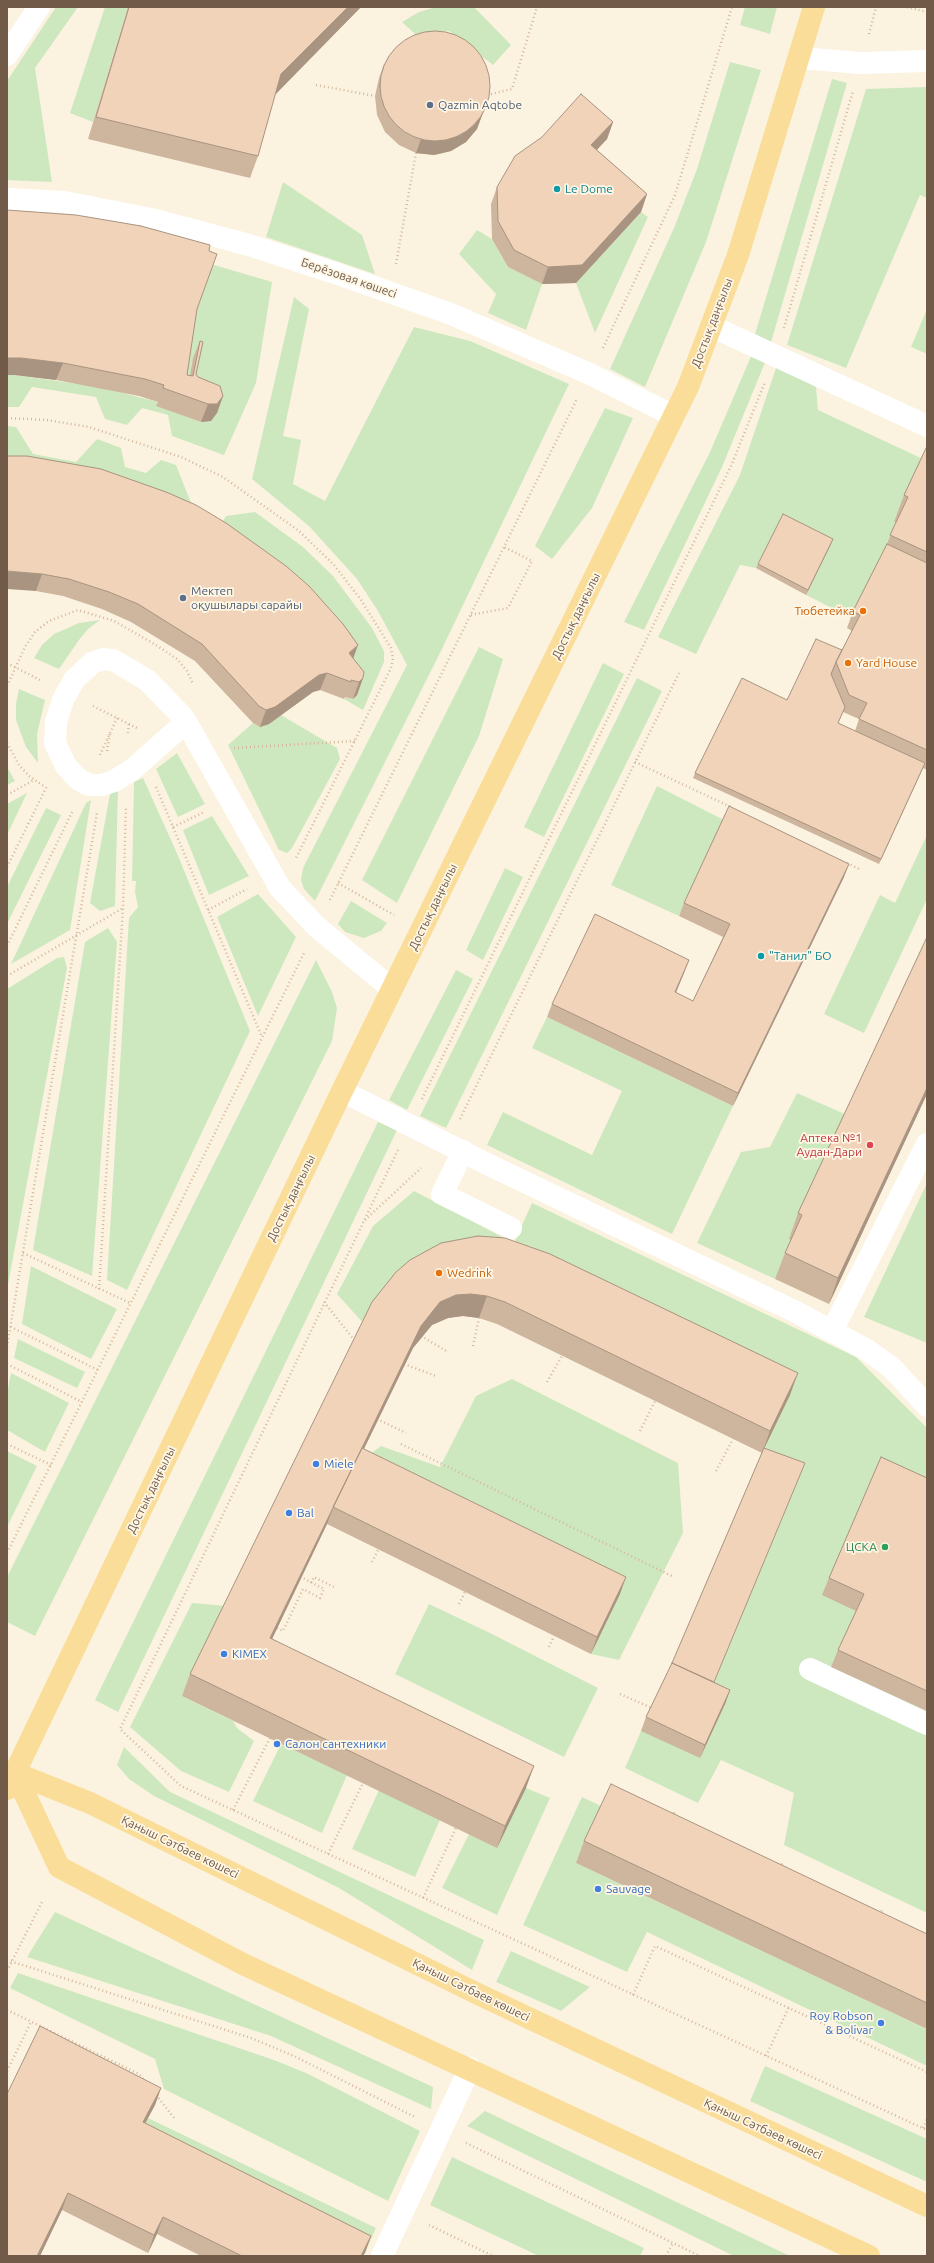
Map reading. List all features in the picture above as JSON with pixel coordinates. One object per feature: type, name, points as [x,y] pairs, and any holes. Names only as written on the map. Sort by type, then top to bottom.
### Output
[{"type":"main road","name":"Достық даңғылы","points":[[10,1775],[342,1091],[688,387],[738,254],[800,58],[814,7]]},
{"type":"main road","points":[[10,1775],[59,1867],[243,1964],[470,2068],[870,2256]]},
{"type":"main road","name":"Қаныш Сәтбаев көшесі","points":[[10,1775],[90,1803],[480,1995],[927,2206]]},
{"type":"street","points":[[7,55],[39,7]]},
{"type":"street","points":[[800,58],[861,63],[927,61]]},
{"type":"street","name":"Берёзовая көшесі","points":[[7,199],[64,202],[151,219],[249,245],[391,292],[451,314],[590,374],[674,416]]},
{"type":"street","points":[[711,326],[927,426]]},
{"type":"street","points":[[186,722],[126,774],[114,781],[94,784],[78,779],[61,758],[55,744],[56,722],[63,700],[74,680],[92,663],[103,659],[113,660],[147,680],[166,698],[186,722],[280,888],[300,912],[392,989]]},
{"type":"street","points":[[342,1091],[683,1256],[832,1331],[867,1350],[891,1367],[927,1406]]},
{"type":"street","points":[[832,1331],[927,1144]]},
{"type":"street","points":[[455,1147],[442,1194],[511,1228]]},
{"type":"street","points":[[810,1669],[927,1724]]},
{"type":"street","points":[[382,2256],[470,2068]]},
{"type":"path","points":[[485,96],[512,89],[537,7]]},
{"type":"path","points":[[7,1553],[590,374],[675,196],[732,7]]},
{"type":"path","points":[[876,7],[776,355],[731,466],[410,1124],[120,1729],[181,1786],[927,2130]]},
{"type":"path","points":[[907,7],[927,12]]},
{"type":"path","points":[[316,85],[375,96]]},
{"type":"path","points":[[391,292],[416,153]]},
{"type":"path","points":[[7,418],[47,420],[89,428],[181,457],[223,477],[299,531],[334,565],[361,600],[391,648],[393,659],[391,668],[356,741],[294,862],[272,876],[208,910]]},
{"type":"path","points":[[471,614],[508,608],[532,561],[504,547]]},
{"type":"path","points":[[7,686],[14,666],[35,632],[49,621],[64,614],[78,610]]},
{"type":"path","points":[[7,663],[165,741]]},
{"type":"path","points":[[363,1222],[455,1147],[635,762],[679,673]]},
{"type":"path","points":[[7,946],[94,784],[117,718]]},
{"type":"path","points":[[202,750],[356,741]]},
{"type":"path","points":[[7,743],[11,751]]},
{"type":"path","points":[[7,866],[61,758]]},
{"type":"path","points":[[144,759],[262,1037]]},
{"type":"path","points":[[635,762],[734,809]]},
{"type":"path","points":[[99,1289],[124,908],[126,774]]},
{"type":"path","points":[[7,794],[34,780]]},
{"type":"path","points":[[7,1347],[76,936],[94,784]]},
{"type":"path","points":[[173,827],[229,800]]},
{"type":"path","points":[[840,860],[861,870]]},
{"type":"path","points":[[338,883],[394,916]]},
{"type":"path","points":[[7,976],[124,908]]},
{"type":"path","points":[[23,1253],[130,1303]]},
{"type":"path","points":[[324,1302],[356,1341]]},
{"type":"path","points":[[473,1346],[479,1318]]},
{"type":"path","points":[[7,1325],[98,1370]]},
{"type":"path","points":[[422,1336],[448,1352]]},
{"type":"path","points":[[547,1382],[562,1356]]},
{"type":"path","points":[[7,1364],[82,1402]]},
{"type":"path","points":[[404,1364],[436,1376]]},
{"type":"path","points":[[640,1431],[655,1401]]},
{"type":"path","points":[[377,1419],[406,1433]]},
{"type":"path","points":[[716,1471],[733,1439]]},
{"type":"path","points":[[7,1444],[50,1465]]},
{"type":"path","points":[[401,1444],[674,1577]]},
{"type":"path","points":[[372,1562],[378,1550]]},
{"type":"path","points":[[277,1628],[283,1631],[303,1589],[320,1598],[324,1589],[301,1577]]},
{"type":"path","points":[[311,1582],[314,1577],[336,1588]]},
{"type":"path","points":[[459,1604],[465,1592]]},
{"type":"path","points":[[548,1647],[554,1636]]},
{"type":"path","points":[[620,1694],[652,1708]]},
{"type":"path","points":[[233,1810],[270,1738]]},
{"type":"path","points":[[328,1854],[363,1783]]},
{"type":"path","points":[[669,1823],[674,1811]]},
{"type":"path","points":[[423,1898],[456,1828]]},
{"type":"path","points":[[777,1874],[783,1862]]},
{"type":"path","points":[[7,1971],[43,1900]]},
{"type":"path","points":[[877,1921],[883,1908]]},
{"type":"path","points":[[633,1995],[655,1946],[927,2072]]},
{"type":"path","points":[[7,1960],[251,2038],[294,2056],[440,2130],[700,2256]]},
{"type":"path","points":[[766,2056],[789,2007]]},
{"type":"path","points":[[7,2010],[139,2074],[148,2085]]},
{"type":"path","points":[[7,2071],[31,2022]]},
{"type":"path","points":[[153,2091],[175,2119]]},
{"type":"path","points":[[923,2128],[927,2119]]},
{"type":"path","points":[[402,2212],[493,2256]]},
{"type":"path","points":[[666,2256],[673,2243]]},
{"type":"green space","points":[[56,7],[78,7],[35,68],[52,182],[7,180],[7,81]]},
{"type":"green space","points":[[105,7],[132,7],[126,13],[93,122],[70,113]]},
{"type":"green space","points":[[436,7],[474,7],[511,45],[493,65],[449,31],[415,34],[402,22],[419,12]]},
{"type":"green space","points":[[745,7],[777,7],[770,34],[740,25]]},
{"type":"green space","points":[[730,62],[761,70],[706,242],[645,387],[610,369],[674,228],[697,169]]},
{"type":"green space","points":[[832,79],[847,83],[771,342],[755,334]]},
{"type":"green space","points":[[927,87],[927,198],[920,195],[846,368],[787,345],[866,89]]},
{"type":"green space","points":[[283,182],[362,235],[375,274],[266,237]]},
{"type":"green space","points":[[641,212],[648,217],[595,333],[576,283]]},
{"type":"green space","points":[[477,230],[492,239],[508,267],[542,284],[526,330],[488,313],[496,294],[459,254]]},
{"type":"green space","points":[[204,262],[272,282],[256,383],[224,455],[172,436],[168,415],[142,408],[127,425],[105,419],[96,397],[32,387],[19,407],[7,407],[7,375],[15,375],[99,387],[158,402],[157,406],[201,422],[211,421],[217,413],[187,393],[181,392]]},
{"type":"green space","points":[[294,297],[309,309],[283,436],[301,440],[293,484],[325,501],[414,327],[470,341],[569,384],[440,653],[315,901],[304,889],[301,880],[303,868],[407,665],[378,611],[357,579],[309,526],[252,479]]},
{"type":"green space","points":[[927,309],[927,354],[911,347]]},
{"type":"green space","points":[[752,354],[766,360],[722,467],[644,630],[624,622],[710,452]]},
{"type":"green space","points":[[777,365],[816,387],[818,410],[923,459],[895,522],[899,523],[852,618],[806,595],[831,544],[782,519],[756,568],[740,565],[696,654],[658,637],[740,475]]},
{"type":"green space","points":[[605,408],[633,418],[592,508],[552,559],[535,546]]},
{"type":"green space","points":[[7,426],[16,427],[33,454],[76,462],[97,439],[121,448],[125,467],[146,473],[161,460],[176,465],[195,513],[7,473]]},
{"type":"green space","points":[[255,512],[303,547],[333,576],[372,628],[384,651],[384,662],[363,710],[344,699],[345,697],[353,699],[358,692],[214,536],[226,516]]},
{"type":"green space","points":[[100,620],[88,629],[59,669],[34,658],[42,645],[54,634],[79,623]]},
{"type":"green space","points":[[479,647],[503,659],[479,736],[397,903],[362,880]]},
{"type":"green space","points":[[603,663],[624,674],[544,837],[524,827]]},
{"type":"green space","points":[[637,678],[662,691],[446,1128],[420,1116]]},
{"type":"green space","points":[[19,689],[45,700],[37,734],[38,763],[26,747],[16,720],[16,704]]},
{"type":"green space","points":[[281,715],[337,748],[340,759],[292,848],[287,853],[279,850],[228,745],[253,723],[258,726],[263,726]]},
{"type":"green space","points":[[177,753],[205,804],[178,817],[156,769]]},
{"type":"green space","points":[[7,767],[15,781],[7,785]]},
{"type":"green space","points":[[143,778],[176,851],[250,1031],[127,1290],[107,1280],[129,918],[138,907],[135,892],[136,881],[132,881],[134,782]]},
{"type":"green space","points":[[657,786],[724,820],[679,916],[611,885]]},
{"type":"green space","points":[[118,789],[115,906],[100,911],[90,903],[110,794]]},
{"type":"green space","points":[[27,793],[7,835],[7,804]]},
{"type":"green space","points":[[91,800],[70,930],[11,964],[86,803]]},
{"type":"green space","points":[[46,808],[61,815],[7,924],[7,887]]},
{"type":"green space","points":[[212,816],[249,876],[209,895],[183,830]]},
{"type":"green space","points":[[927,835],[927,899],[864,1033],[824,1014],[880,895],[895,903]]},
{"type":"green space","points":[[505,868],[523,877],[483,960],[466,950]]},
{"type":"green space","points":[[258,894],[296,937],[258,1016],[217,917]]},
{"type":"green space","points":[[351,901],[387,923],[381,931],[364,938],[345,932],[338,924]]},
{"type":"green space","points":[[108,928],[117,942],[92,1276],[33,1250],[85,942]]},
{"type":"green space","points":[[64,957],[67,968],[7,1290],[7,989],[57,958]]},
{"type":"green space","points":[[316,960],[332,992],[337,1008],[332,1041],[35,1636],[7,1622],[7,1577]]},
{"type":"green space","points":[[456,970],[473,979],[407,1110],[389,1100]]},
{"type":"green space","points":[[547,1017],[733,1106],[672,1234],[487,1145],[503,1112],[592,1155],[622,1091],[532,1048]]},
{"type":"green space","points":[[797,1093],[847,1115],[775,1279],[697,1243],[741,1152],[770,1147]]},
{"type":"green space","points":[[378,1122],[397,1130],[118,1712],[95,1700]]},
{"type":"green space","points":[[927,1183],[927,1343],[864,1317]]},
{"type":"green space","points":[[414,1191],[514,1243],[532,1203],[856,1357],[927,1428],[927,1913],[784,1845],[794,1793],[721,1760],[698,1803],[625,1768],[641,1731],[708,1696],[803,1468],[762,1453],[542,1276],[364,1324],[337,1294],[373,1226]]},
{"type":"green space","points":[[31,1266],[117,1309],[91,1359],[22,1324]]},
{"type":"green space","points":[[18,1339],[85,1372],[77,1388],[14,1358]]},
{"type":"green space","points":[[11,1373],[69,1403],[45,1452],[7,1430],[7,1394]]},
{"type":"green space","points":[[512,1379],[678,1463],[683,1533],[619,1660],[591,1654],[620,1594],[355,1465],[381,1446],[440,1467],[476,1396]]},
{"type":"green space","points":[[7,1451],[37,1466],[7,1527]]},
{"type":"green space","points":[[192,1603],[226,1606],[182,1696],[233,1721],[237,1728],[254,1741],[229,1792],[181,1771],[130,1727]]},
{"type":"green space","points":[[429,1604],[598,1688],[564,1757],[395,1674]]},
{"type":"green space","points":[[281,1744],[347,1775],[322,1833],[253,1801]]},
{"type":"green space","points":[[124,1747],[170,1792],[484,1940],[472,1970],[339,1888],[154,1796],[129,1779],[117,1765]]},
{"type":"green space","points":[[526,1788],[550,1798],[497,1915],[442,1888],[469,1834]]},
{"type":"green space","points":[[379,1790],[440,1820],[415,1877],[352,1849]]},
{"type":"green space","points":[[582,1797],[603,1807],[576,1863],[927,2029],[927,2066],[647,1932],[627,1972],[523,1925]]},
{"type":"green space","points":[[55,1912],[433,2087],[431,2109],[271,2036],[27,1957]]},
{"type":"green space","points":[[511,1951],[590,1987],[561,2011],[496,1982]]},
{"type":"green space","points":[[18,1973],[274,2060],[306,2073],[420,2131],[388,2201],[164,2089],[155,2059],[10,1988]]},
{"type":"green space","points":[[765,2066],[927,2139],[927,2182],[750,2101]]},
{"type":"green space","points":[[485,2111],[790,2256],[734,2256],[467,2126]]},
{"type":"green space","points":[[148,2118],[376,2228],[365,2253],[137,2139]]},
{"type":"green space","points":[[452,2157],[644,2248],[640,2256],[539,2256],[430,2205]]},
{"type":"building","points":[[129,7],[348,7],[281,74],[258,156],[96,117]]},
{"type":"building","name":"Qazmin Aqtobe","points":[[435,31],[446,32],[456,36],[474,47],[485,65],[489,75],[489,97],[485,107],[474,125],[456,136],[446,140],[435,141],[424,140],[414,136],[396,125],[385,107],[381,97],[380,86],[381,75],[385,65],[396,47],[414,36],[424,32]]},
{"type":"building","name":"Le Dome","points":[[581,94],[613,122],[591,145],[647,194],[582,265],[548,267],[514,250],[498,221],[497,187],[515,156],[542,137]]},
{"type":"building","points":[[7,210],[76,215],[141,226],[210,245],[209,251],[217,254],[197,309],[187,375],[193,376],[200,341],[203,342],[196,374],[198,377],[220,386],[223,396],[217,404],[208,404],[163,388],[164,385],[145,379],[63,363],[21,358],[7,358]]},
{"type":"building","points":[[927,446],[927,552],[890,535],[908,497],[904,495]]},
{"type":"building","name":"Мектеп оқушылары сарайы","points":[[7,456],[27,456],[101,469],[166,492],[196,505],[226,523],[286,566],[309,586],[343,624],[358,645],[349,653],[364,672],[363,678],[359,682],[351,680],[351,682],[327,673],[319,675],[275,707],[266,710],[259,706],[202,644],[138,604],[109,592],[69,579],[42,574],[7,571]]},
{"type":"building","points":[[783,514],[833,539],[808,590],[758,564]]},
{"type":"building","points":[[887,544],[927,563],[927,750],[859,719],[867,703],[849,695],[836,662],[860,615],[853,611]]},
{"type":"building","points":[[816,639],[842,650],[831,674],[845,707],[838,723],[925,763],[881,859],[695,773],[742,678],[787,700]]},
{"type":"building","name":"\"Танил\" БО","points":[[729,806],[849,864],[738,1093],[552,1004],[595,914],[689,960],[675,992],[693,1001],[730,924],[684,903]]},
{"type":"building","points":[[927,937],[927,1088],[838,1278],[785,1253],[802,1215],[798,1213]]},
{"type":"building","points":[[478,1236],[505,1238],[550,1254],[798,1373],[770,1431],[505,1302],[487,1296],[471,1294],[456,1295],[440,1302],[421,1326],[270,1638],[534,1766],[505,1826],[190,1674],[372,1302],[396,1272],[410,1260],[441,1243]]},
{"type":"building","points":[[362,1448],[626,1577],[597,1637],[333,1507]]},
{"type":"building","points":[[764,1448],[805,1463],[714,1682],[672,1663]]},
{"type":"building","name":"ЦСКА","points":[[881,1457],[927,1478],[927,1691],[838,1650],[864,1594],[829,1578]]},
{"type":"building","points":[[672,1663],[730,1690],[705,1745],[646,1717]]},
{"type":"building","points":[[611,1784],[927,1934],[927,2003],[584,1841]]},
{"type":"building","points":[[40,2026],[161,2088],[143,2122],[371,2236],[361,2256],[242,2256],[163,2217],[154,2235],[68,2193],[37,2256],[7,2256],[7,2094]]},
{"type":"place","name":"Qazmin Aqtobe","points":[[430,105]]},
{"type":"place","name":"Le Dome","points":[[557,189]]},
{"type":"place","name":"Мектеп оқушылары сарайы","points":[[183,598]]},
{"type":"place","name":"Тюбетейка","points":[[863,611]]},
{"type":"place","name":"Yard House","points":[[848,663]]},
{"type":"place","name":"\"Танил\" БО","points":[[761,956]]},
{"type":"place","name":"Аптека №1 Аудан-Дари","points":[[870,1145]]},
{"type":"place","name":"Wedrink","points":[[439,1273]]},
{"type":"place","name":"Miele","points":[[316,1464]]},
{"type":"place","name":"Bal","points":[[289,1513]]},
{"type":"place","name":"ЦСКА","points":[[885,1547]]},
{"type":"place","name":"KIMEX","points":[[224,1654]]},
{"type":"place","name":"Салон сантехники","points":[[277,1744]]},
{"type":"place","name":"Sauvage","points":[[598,1889]]},
{"type":"place","name":"Roy Robson & Bolivar","points":[[881,2023]]}]
